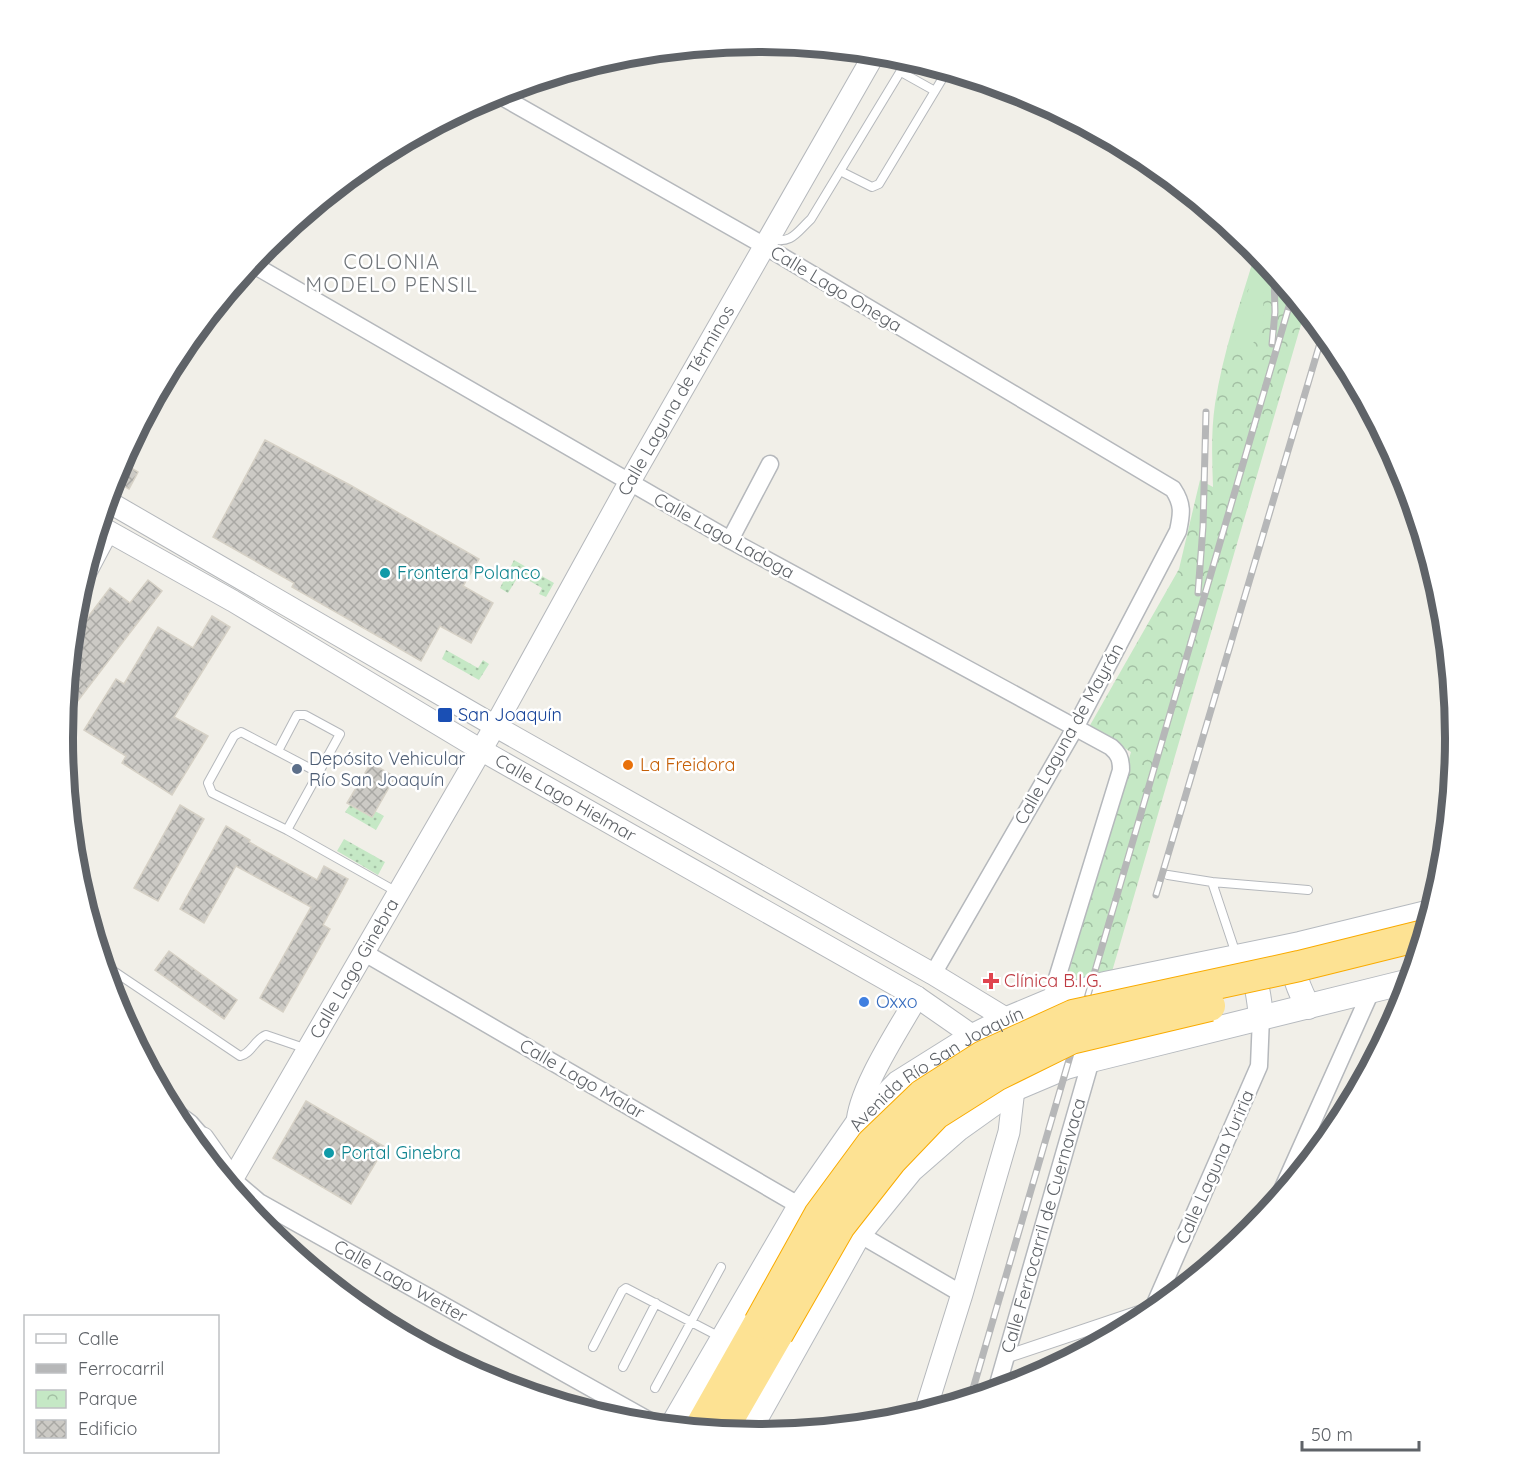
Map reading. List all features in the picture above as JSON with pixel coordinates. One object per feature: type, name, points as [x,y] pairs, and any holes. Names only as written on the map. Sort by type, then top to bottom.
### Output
[{"type":"highway","name":"Avenida Río San Joaquín","points":[[726,1423],[819,1215],[872,1143],[922,1095],[983,1056],[1073,1015],[1299,966],[1416,937]]},
{"type":"highway","name":"Avenida Río San Joaquín","points":[[704,1422],[840,1226],[891,1161],[936,1114],[996,1076],[1071,1039],[1402,978]]},
{"type":"main road","name":"Avenida Río San Joaquín","points":[[676,1420],[800,1206],[857,1124],[898,1083],[973,1036],[1050,1001],[1105,984],[1238,958],[1422,914]]},
{"type":"main road","points":[[1300,944],[1294,963],[1297,983],[1308,1007]]},
{"type":"main road","points":[[1238,958],[1250,969],[1258,994],[1261,1017]]},
{"type":"main road","name":"Avenida Río San Joaquín","points":[[753,1424],[859,1234],[911,1170],[958,1130],[1014,1089],[1066,1067],[1308,1007],[1401,980]]},
{"type":"main road","points":[[857,1124],[911,1170]]},
{"type":"street","name":"Calle Laguna de Términos","points":[[481,750],[629,483],[768,243],[869,62]]},
{"type":"street","name":"Calle Lago Onega","points":[[508,100],[768,243],[1173,489]]},
{"type":"street","name":"Calle Lago Ladoga","points":[[260,268],[730,540],[1075,728]]},
{"type":"street","points":[[730,540],[770,464]]},
{"type":"street","name":"Calle Laguna de Mayrán","points":[[933,974],[1075,728],[1178,531],[1182,514],[1181,500],[1173,489]]},
{"type":"street","name":"Calle Lago Hielmar","points":[[114,505],[495,726],[933,974],[1007,1019]]},
{"type":"street","name":"Calle Lago Hielmar","points":[[106,530],[233,601],[481,750],[916,997],[973,1036],[998,1064],[1014,1089]]},
{"type":"street","points":[[1050,1001],[1121,770],[1118,754],[1111,747],[1075,728]]},
{"type":"street","name":"Calle Lago Ginebra","points":[[232,1178],[481,750]]},
{"type":"street","name":"Calle Lago Malar","points":[[363,952],[800,1206]]},
{"type":"street","points":[[1290,1172],[1372,989]]},
{"type":"street","points":[[857,1124],[863,1095],[916,997]]},
{"type":"street","name":"Calle Laguna Yuriria","points":[[1158,1296],[1259,1066],[1261,1017]]},
{"type":"street","name":"Calle Ferrocarril de Cuernavaca","points":[[999,1381],[1091,1060]]},
{"type":"street","points":[[928,1403],[1009,1132],[1014,1089]]},
{"type":"street","name":"Calle Lago Wetter","points":[[243,1191],[627,1411]]},
{"type":"street","points":[[859,1234],[962,1294]]},
{"type":"street","points":[[1005,1357],[1124,1319]]},
{"type":"lane","points":[[768,243],[790,239],[810,219],[903,68]]},
{"type":"lane","points":[[901,72],[935,91]]},
{"type":"lane","points":[[840,171],[872,187],[879,184],[943,78]]},
{"type":"lane","points":[[278,751],[297,715],[305,715],[340,734],[287,830]]},
{"type":"lane","points":[[319,773],[246,734],[237,733],[211,777],[208,789],[287,830],[397,892]]},
{"type":"lane","points":[[1168,875],[1212,882],[1308,890]]},
{"type":"lane","points":[[1212,882],[1238,958]]},
{"type":"lane","points":[[114,971],[240,1056],[266,1035],[307,1049]]},
{"type":"lane","points":[[655,1388],[721,1267]]},
{"type":"lane","points":[[593,1347],[624,1289],[723,1338]]},
{"type":"lane","points":[[623,1367],[656,1303]]},
{"type":"green space","points":[[1253,262],[1302,320],[1111,975],[1065,986],[1131,752],[1089,727],[1179,569],[1200,480],[1213,487],[1215,404],[1233,327]]},
{"type":"green space","points":[[1254,264],[1267,278],[1263,296],[1264,319],[1256,340],[1246,350],[1242,350],[1236,341],[1235,325],[1239,308],[1248,291]]},
{"type":"green space","points":[[514,560],[554,583],[546,597],[539,594],[542,588],[519,575],[508,593],[500,588]]},
{"type":"green space","points":[[446,650],[478,668],[483,660],[489,664],[479,680],[442,659]]},
{"type":"green space","points":[[350,805],[371,817],[375,811],[384,816],[376,830],[345,812]]},
{"type":"green space","points":[[344,839],[385,862],[378,875],[337,851]]},
{"type":"building","points":[[265,440],[350,485],[479,559],[463,586],[493,603],[471,643],[440,626],[421,661],[292,587],[294,583],[213,537]]},
{"type":"building","points":[[129,467],[138,472],[129,489],[122,485]]},
{"type":"building","points":[[148,580],[162,591],[74,706],[83,623],[110,588],[130,603]]},
{"type":"building","points":[[212,616],[230,627],[174,717],[208,736],[172,795],[122,763],[126,756],[84,730],[116,679],[124,684],[158,627],[193,648]]},
{"type":"building","points":[[371,763],[395,777],[372,817],[347,803]]},
{"type":"building","points":[[180,805],[204,819],[158,901],[134,888]]},
{"type":"building","points":[[226,826],[250,840],[249,842],[317,880],[324,866],[348,879],[323,925],[330,929],[283,1012],[260,998],[311,907],[236,866],[204,923],[180,909]]},
{"type":"building","points":[[169,951],[237,1000],[224,1019],[155,970]]},
{"type":"building","name":"Portal Ginebra","points":[[306,1101],[385,1147],[351,1204],[273,1158]]},
{"type":"railway","points":[[1272,344],[1274,285]]},
{"type":"railway","points":[[973,1390],[1290,304]]},
{"type":"railway","points":[[1156,895],[1320,344]]},
{"type":"railway","points":[[1198,593],[1203,527],[1206,412]]},
{"type":"place","name":"Frontera Polanco","points":[[385,573]]},
{"type":"place","name":"San Joaquín","points":[[445,715]]},
{"type":"place","name":"La Freidora","points":[[628,765]]},
{"type":"place","name":"Depósito Vehicular Río San Joaquín","points":[[297,769]]},
{"type":"place","name":"Clínica B.I.G.","points":[[991,981]]},
{"type":"place","name":"Oxxo","points":[[864,1002]]},
{"type":"place","name":"Portal Ginebra","points":[[329,1153]]},
{"type":"district","name":"COLONIA MODELO PENSIL","points":[[392,274]]}]
